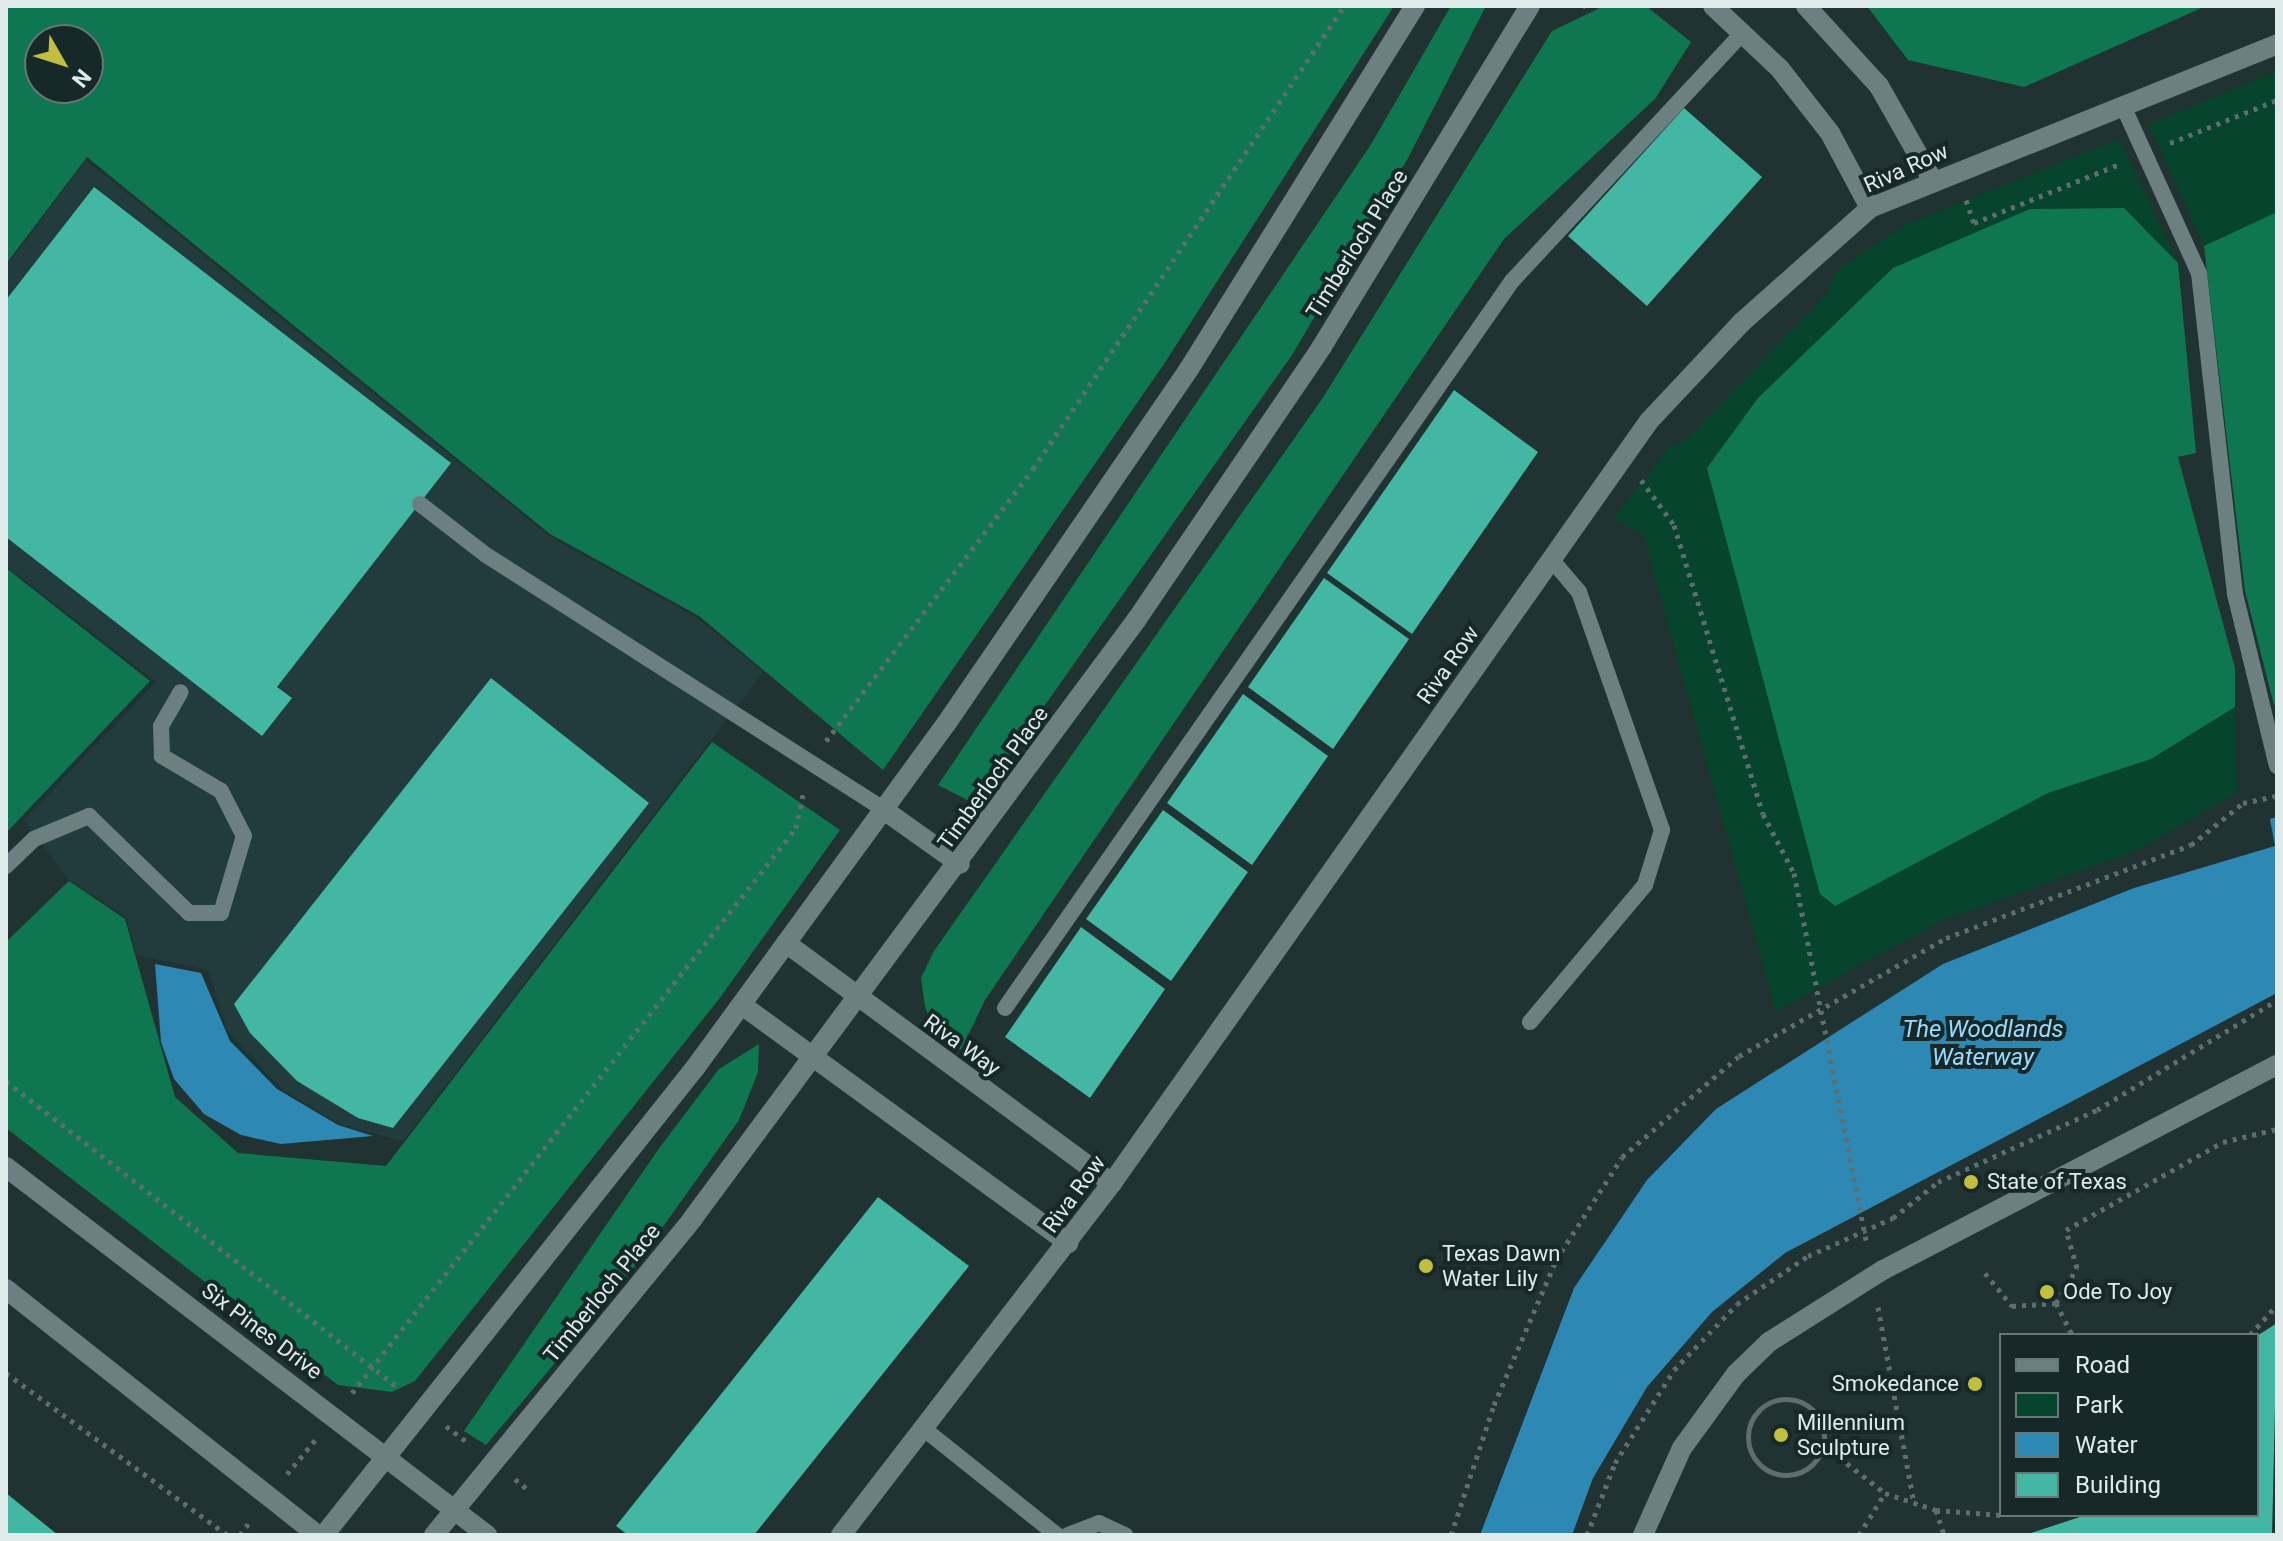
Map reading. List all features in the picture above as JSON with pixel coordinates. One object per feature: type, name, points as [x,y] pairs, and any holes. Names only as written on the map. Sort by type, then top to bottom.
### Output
[{"type":"street","points":[[324,1535],[742,1005],[884,810],[1189,369],[1415,6]]},
{"type":"street","name":"Timberloch Place","points":[[434,1535],[858,1000],[960,864],[1240,475],[1530,6]]},
{"type":"street","points":[[1713,6],[1743,32],[1830,133],[1870,208]]},
{"type":"street","points":[[1806,6],[1879,86],[1933,181]]},
{"type":"street","name":"Riva Row","points":[[841,1535],[1112,1183],[1623,457],[1741,323],[1870,208],[2277,44]]},
{"type":"street","points":[[884,810],[960,864]]},
{"type":"street","name":"Riva Way","points":[[786,943],[858,1000],[1112,1183]]},
{"type":"street","points":[[742,1005],[1068,1243]]},
{"type":"street","points":[[1643,1535],[1682,1448],[1736,1374],[1769,1342],[1883,1270],[2277,1065]]},
{"type":"street","name":"Six Pines Drive","points":[[6,1167],[487,1535]]},
{"type":"street","points":[[6,1289],[317,1535]]},
{"type":"lane","points":[[1005,1008],[1512,281],[1743,32]]},
{"type":"lane","points":[[2124,108],[2199,273],[2235,594],[2277,766]]},
{"type":"lane","points":[[420,504],[486,555],[884,810]]},
{"type":"lane","points":[[1530,1022],[1645,885],[1662,830],[1579,592],[1552,560]]},
{"type":"lane","points":[[6,866],[34,839],[89,816],[189,913],[221,913],[244,836],[221,791],[162,756],[161,726],[181,692]]},
{"type":"lane","points":[[924,1429],[1057,1535]]},
{"type":"lane","points":[[1068,1535],[1099,1523],[1125,1535]]},
{"type":"path","points":[[1955,172],[1974,223],[2277,100]]},
{"type":"path","points":[[1623,457],[1674,525],[1763,814],[1794,873],[1870,1263]]},
{"type":"path","points":[[1451,1535],[1494,1405],[1556,1260],[1622,1157],[1739,1056],[1946,938],[2191,845],[2243,803],[2277,795]]},
{"type":"path","points":[[6,1081],[530,1491]]},
{"type":"path","points":[[2056,1303],[2077,1268],[2066,1230],[2223,1142],[2277,1129]]},
{"type":"path","points":[[1985,1273],[2012,1306],[2056,1303]]},
{"type":"path","points":[[1876,1294],[1914,1503]]},
{"type":"path","points":[[2056,1303],[2071,1333]]},
{"type":"path","points":[[2252,1333],[2277,1305]]},
{"type":"path","points":[[6,1373],[227,1535]]},
{"type":"path","points":[[1823,1445],[1801,1473],[1777,1474],[1756,1461],[1749,1426],[1765,1406],[1802,1402],[1820,1420],[1823,1445],[1885,1493],[1936,1510],[1999,1515]]},
{"type":"path","points":[[1859,1535],[1885,1493]]},
{"type":"path","points":[[1936,1510],[1944,1535]]},
{"type":"shaded area","points":[[86,160],[549,536],[697,618],[763,672],[403,1141],[339,1124],[283,1090],[228,1032],[208,970],[137,955],[126,917],[68,879],[24,820],[156,682],[6,566],[6,267]]},
{"type":"green space","points":[[6,6],[1394,6],[1164,364],[883,770],[699,616],[550,534],[87,157],[6,264]]},
{"type":"green space","points":[[1451,6],[1486,6],[1408,158],[1292,355],[975,804],[938,785],[1370,146]]},
{"type":"green space","points":[[1604,6],[1646,6],[1691,42],[1655,99],[1504,239],[985,1000],[961,1050],[933,1028],[925,1006],[921,978],[934,951],[1322,399],[1552,31]]},
{"type":"green space","points":[[1867,6],[2206,6],[2024,87],[1908,60]]},
{"type":"green space","points":[[2277,71],[2277,212],[2204,246],[2149,124]]},
{"type":"green space","points":[[2119,139],[2178,263],[2124,208],[2030,209],[1893,268],[1758,398],[1707,468],[1820,893],[1834,906],[2048,793],[2151,759],[2235,707],[2237,792],[2136,851],[1941,921],[1776,1011],[1643,534],[1613,519],[1672,444],[1684,442],[1826,295],[1837,270],[1905,225]]},
{"type":"green space","points":[[2124,208],[2178,263],[2196,453],[2178,457],[2235,668],[2235,707],[2151,759],[2048,793],[1835,906],[1820,894],[1707,468],[1758,398],[1893,268],[2030,209]]},
{"type":"green space","points":[[2277,212],[2277,704],[2274,705],[2245,591],[2204,246]]},
{"type":"green space","points":[[6,568],[150,681],[6,833]]},
{"type":"green space","points":[[712,742],[840,830],[719,999],[415,1381],[392,1392],[338,1385],[6,1128],[6,942],[69,881],[125,919],[175,1097],[238,1153],[386,1166]]},
{"type":"green space","points":[[759,1044],[758,1072],[739,1120],[627,1277],[486,1445],[464,1431],[660,1147],[719,1069]]},
{"type":"water","name":"The Woodlands Waterway","points":[[2277,817],[2277,993],[1785,1253],[1712,1312],[1647,1387],[1593,1478],[1572,1535],[1480,1535],[1574,1288],[1647,1180],[1716,1109],[1943,964],[2134,888],[2275,846],[2270,819]]},
{"type":"water","points":[[155,964],[201,973],[230,1041],[277,1089],[338,1125],[373,1136],[281,1144],[241,1135],[204,1114],[174,1079],[161,1042]]},
{"type":"building","points":[[1684,108],[1762,177],[1647,306],[1568,236]]},
{"type":"building","points":[[94,187],[451,463],[277,687],[292,698],[262,736],[6,537],[6,300]]},
{"type":"building","points":[[1454,390],[1538,452],[1412,634],[1327,573]]},
{"type":"building","points":[[1324,578],[1409,639],[1333,749],[1248,687]]},
{"type":"building","points":[[491,678],[649,803],[393,1128],[358,1118],[297,1081],[250,1033],[234,1004]]},
{"type":"building","points":[[1243,694],[1328,756],[1252,865],[1167,803]]},
{"type":"building","points":[[1163,810],[1248,872],[1171,981],[1086,919]]},
{"type":"building","points":[[1081,927],[1165,989],[1090,1098],[1005,1037]]},
{"type":"building","points":[[878,1197],[969,1266],[754,1535],[628,1535],[616,1526]]},
{"type":"building","points":[[2277,1323],[2272,1535],[2025,1535],[2080,1517],[2259,1517],[2259,1335]]},
{"type":"building","points":[[6,1493],[58,1535],[6,1535]]},
{"type":"place","name":"State of Texas","points":[[1971,1182]]},
{"type":"place","name":"Texas Dawn Water Lily","points":[[1426,1266]]},
{"type":"place","name":"Ode To Joy","points":[[2047,1292]]},
{"type":"place","name":"Smokedance","points":[[1975,1384]]},
{"type":"place","name":"Millennium Sculpture","points":[[1781,1435]]}]
